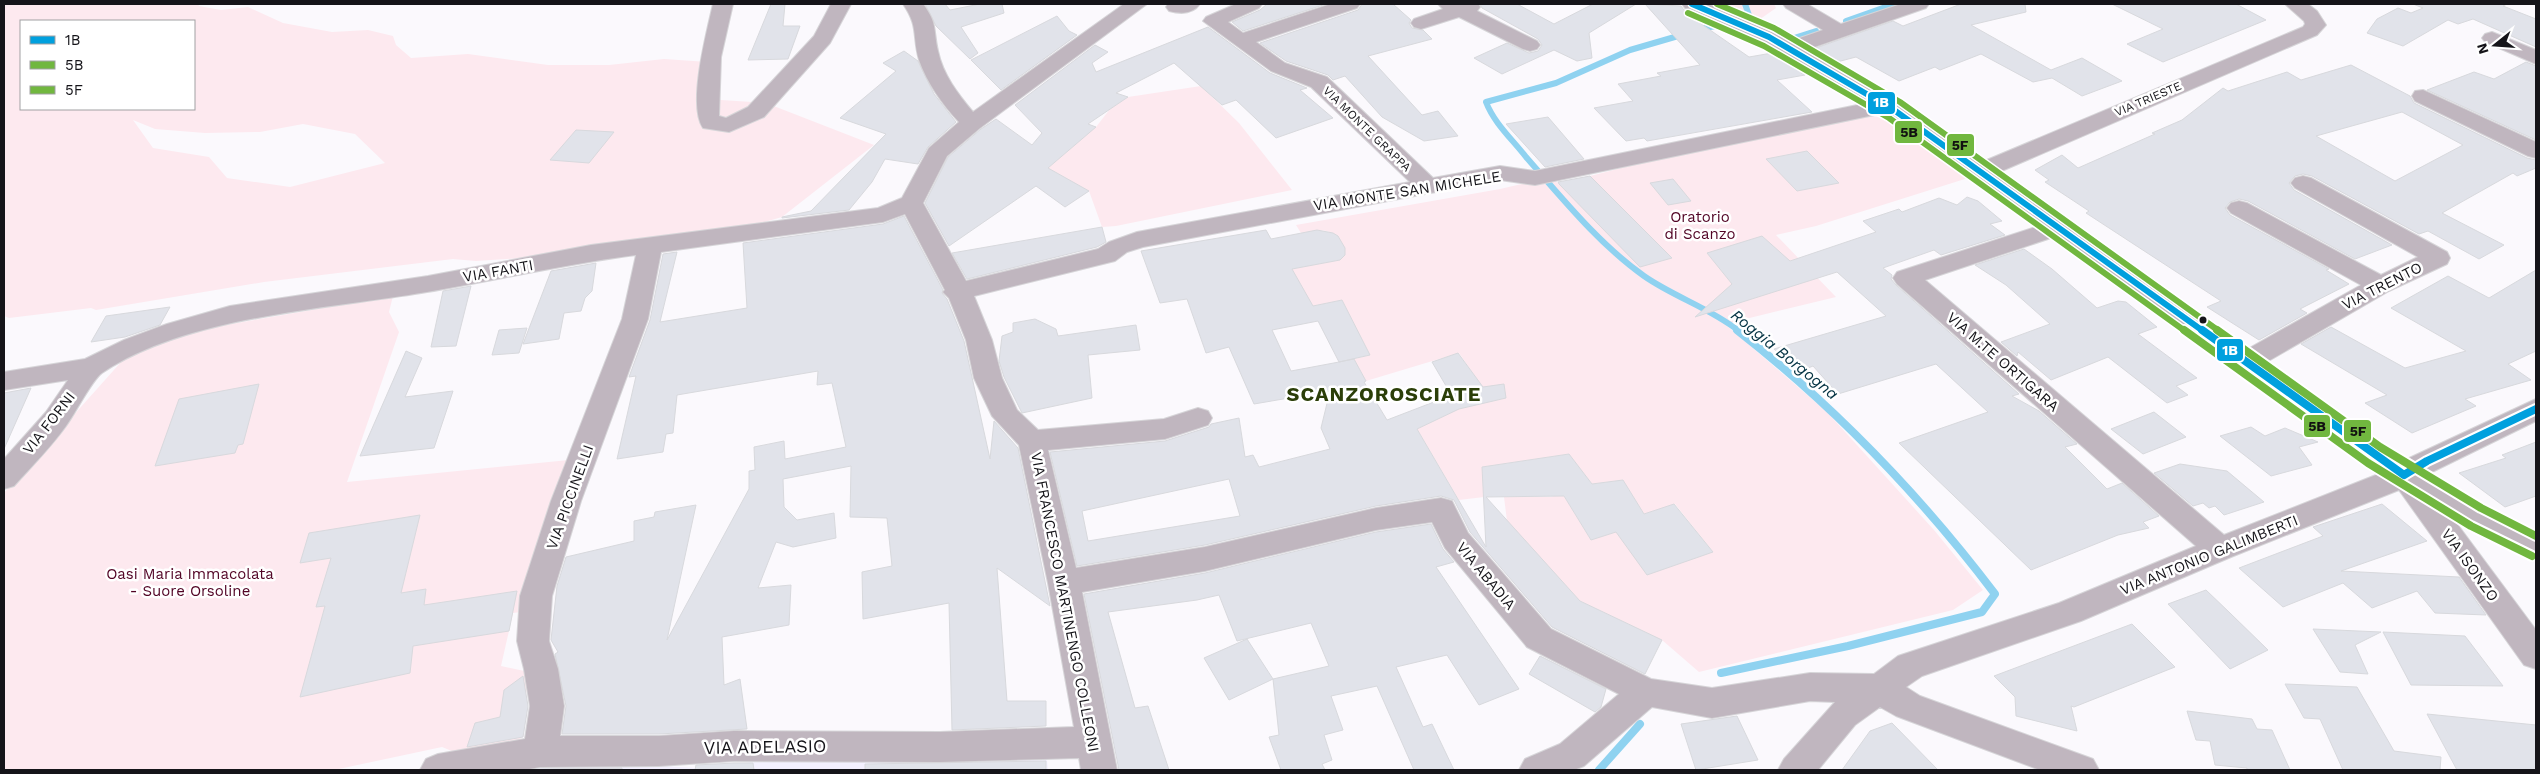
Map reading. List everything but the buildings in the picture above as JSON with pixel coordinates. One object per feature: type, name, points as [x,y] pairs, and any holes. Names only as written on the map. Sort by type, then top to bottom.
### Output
[{"type":"street","points":[[723,4],[712,56],[708,116],[710,123],[719,126],[729,125],[756,112],[822,39],[841,4]]},
{"type":"street","points":[[913,4],[927,27],[928,51],[940,82],[958,108],[972,122]]},
{"type":"street","points":[[912,203],[937,153],[972,122],[1137,4]]},
{"type":"street","name":"VIA MONTE GRAPPA","points":[[1252,4],[1213,21],[1278,68],[1319,82],[1428,186]]},
{"type":"street","points":[[1240,41],[1350,4]]},
{"type":"street","points":[[1421,23],[1454,7],[1482,4]]},
{"type":"street","points":[[1692,4],[1779,43],[1887,106],[2404,475],[2476,517],[2536,547]]},
{"type":"street","points":[[1793,4],[1840,32]]},
{"type":"street","points":[[1779,43],[1821,22],[1875,4]]},
{"type":"street","points":[[1779,43],[1840,32],[1919,4]]},
{"type":"street","name":"VIA TRIESTE","points":[[1979,172],[2310,31],[2316,25],[2308,12],[2294,4]]},
{"type":"street","points":[[1454,7],[1530,45]]},
{"type":"street","points":[[2492,38],[2536,58]]},
{"type":"street","points":[[2423,96],[2536,151]]},
{"type":"street","name":"VIA MONTE SAN MICHELE","points":[[956,292],[1106,255],[1118,247],[1136,240],[1500,174],[1540,176],[1887,106]]},
{"type":"street","name":"VIA TRENTO","points":[[2244,362],[2380,285],[2438,258],[2302,182]]},
{"type":"street","name":"VIA FANTI","points":[[92,366],[133,346],[176,330],[230,315],[428,284],[591,253],[883,215],[912,203]]},
{"type":"street","name":"VIA FRANCESCO MARTINENGO COLLEONI","points":[[912,203],[956,292],[961,296],[979,340],[988,378],[1006,416],[1032,441],[1064,583],[1096,756]]},
{"type":"street","points":[[2239,208],[2380,285]]},
{"type":"street","name":"VIA M.TE ORTIGARA","points":[[2057,228],[1906,278],[2220,549]]},
{"type":"street","name":"VIA PICCINELLI","points":[[540,752],[547,706],[542,669],[533,641],[536,596],[566,501],[601,413],[635,319],[650,246]]},
{"type":"street","points":[[4,382],[92,366]]},
{"type":"street","name":"VIA FORNI","points":[[4,478],[56,419],[92,366]]},
{"type":"street","name":"VIA ANTONIO GALIMBERTI","points":[[1796,770],[1843,715],[1910,666],[2070,612],[2220,549],[2382,486],[2427,461],[2536,409]]},
{"type":"street","points":[[1032,441],[1165,429],[1198,418]]},
{"type":"street","name":"VIA ISONZO","points":[[2404,475],[2536,654]]},
{"type":"street","name":"VIA ABADIA","points":[[1064,583],[1205,560],[1376,519],[1441,509],[1456,540],[1539,638],[1646,692],[1712,703],[1810,687],[1878,688]]},
{"type":"street","points":[[1878,688],[1908,706],[2081,770]]},
{"type":"street","points":[[1538,770],[1572,755],[1646,692]]},
{"type":"street","name":"VIA ADELASIO","points":[[438,770],[540,752],[659,751],[734,746],[940,748],[1096,756]]},
{"type":"shaded area","points":[[1046,750],[1048,770],[453,770],[530,758],[696,768],[769,760]]},
{"type":"green space","points":[[4,4],[198,4],[199,6],[221,10],[248,7],[283,23],[332,32],[368,30],[393,36],[396,45],[411,58],[468,54],[548,65],[609,65],[664,59],[708,62],[705,99],[766,103],[874,145],[782,217],[751,226],[522,258],[476,261],[453,259],[264,282],[96,310],[91,308],[9,318],[4,316]],"holes":[[[133,120],[155,129],[205,133],[260,132],[303,124],[355,134],[385,163],[290,187],[227,178],[209,157],[153,148]]]},
{"type":"green space","points":[[1719,4],[1774,4],[1776,8],[1756,22]]},
{"type":"green space","points":[[1201,86],[1239,123],[1292,190],[1116,226],[1102,227],[1089,191],[1048,168],[1096,127],[1110,109],[1128,97]]},
{"type":"green space","name":"Oratorio di Scanzo","points":[[1860,114],[1889,119],[1968,178],[1816,226],[1776,235],[1836,297],[1725,324],[1827,412],[1934,530],[1983,590],[1953,610],[1699,672],[1662,640],[1580,601],[1507,521],[1504,497],[1551,497],[1562,493],[1591,540],[1616,532],[1713,552],[1675,504],[1644,514],[1623,480],[1592,484],[1569,454],[1483,467],[1484,497],[1459,500],[1417,429],[1459,409],[1492,401],[1459,353],[1366,381],[1354,359],[1370,355],[1342,300],[1310,307],[1292,269],[1340,260],[1345,255],[1338,239],[1330,232],[1301,233],[1296,225],[1500,189],[1526,183],[1546,174],[1559,184],[1727,141]]},
{"type":"green space","name":"Oasi Maria Immacolata - Suore Orsoline","points":[[393,296],[389,312],[399,332],[347,482],[569,460],[521,612],[513,613],[501,666],[529,672],[520,742],[464,756],[442,747],[334,770],[4,770],[4,493],[130,352],[174,334]]},
{"type":"waterway","name":"Roggia Borgogna","points":[[1745,4],[1750,18]]},
{"type":"waterway","points":[[1846,21],[1894,4]]},
{"type":"waterway","name":"Roggia Borgogna","points":[[1698,29],[1716,26]]},
{"type":"waterway","points":[[1794,38],[1816,31]]},
{"type":"waterway","name":"Roggia Borgogna","points":[[1685,34],[1630,50],[1556,83],[1486,102],[1498,124],[1526,157],[1582,220],[1612,250],[1644,276],[1739,331]]},
{"type":"waterway","name":"Roggia Borgogna","points":[[1721,673],[1848,646],[1982,612],[1995,594],[1937,522],[1875,454],[1808,390],[1737,330]]},
{"type":"waterway","name":"Roggia Borgogna","points":[[1599,770],[1640,724]]},
{"type":"transit line","name":"1B","points":[[1692,4],[1769,37],[1894,110],[2404,475]]},
{"type":"transit line","name":"5F","points":[[1717,4],[1774,28],[1900,102],[2380,447],[2481,508],[2536,536]]},
{"type":"transit line","name":"5B","points":[[1688,13],[1764,46],[1889,118],[2368,463],[2471,526],[2532,556]]},
{"type":"transit line","name":"1B","points":[[2404,475],[2427,461],[2536,409]]},
{"type":"district","name":"SCANZOROSCIATE","points":[[1384,394]]}]
